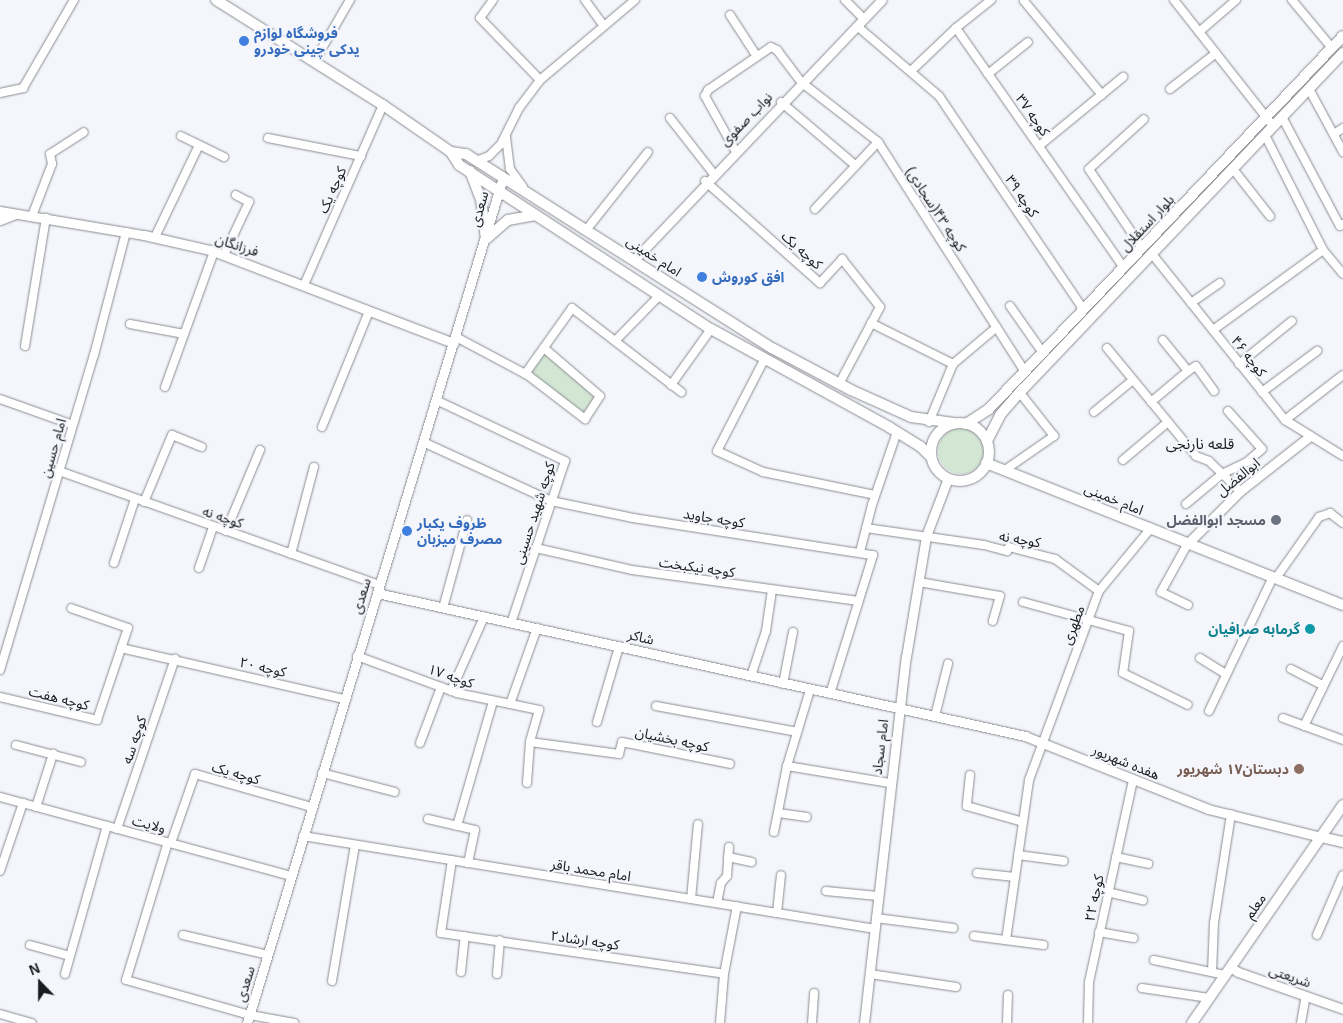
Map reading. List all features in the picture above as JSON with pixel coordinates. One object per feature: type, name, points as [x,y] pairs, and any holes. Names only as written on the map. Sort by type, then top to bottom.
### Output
[{"type":"main road","name":"امام خمینی","points":[[216,0],[383,105],[451,152],[459,165],[712,329],[764,360],[897,432],[920,446],[931,457]]},
{"type":"main road","name":"بلوار استقلال","points":[[986,441],[1000,415],[1266,118],[1343,36]]},
{"type":"main road","name":"بلوار استقلال","points":[[966,424],[989,409],[1124,268],[1147,251],[1232,169],[1343,53]]},
{"type":"main road","name":"امام خمینی","points":[[451,152],[466,154],[772,348],[839,384],[911,417],[929,422],[954,424]]},
{"type":"main road","points":[[470,172],[481,199],[486,239]]},
{"type":"main road","points":[[486,239],[508,220],[536,215]]},
{"type":"main road","points":[[954,424],[966,424],[982,433],[986,441],[986,463],[974,477],[957,481],[940,473],[931,457],[933,439],[938,432],[954,424]]},
{"type":"main road","name":"امام خمینی","points":[[986,463],[1343,605]]},
{"type":"main road","name":"معلم","points":[[1192,1023],[1343,805]]},
{"type":"main road","name":"هفده شهریور","points":[[1321,836],[1343,842]]},
{"type":"street","points":[[0,93],[23,88],[74,0]]},
{"type":"street","points":[[314,62],[350,0]]},
{"type":"street","points":[[493,0],[480,18],[540,80]]},
{"type":"street","points":[[586,0],[603,25]]},
{"type":"street","points":[[476,161],[489,156],[506,137],[519,108],[540,80],[635,0]]},
{"type":"street","points":[[845,0],[864,18]]},
{"type":"street","name":"نواب صفوی","points":[[634,260],[713,173],[882,0]]},
{"type":"street","points":[[857,26],[912,70],[956,28],[991,0]]},
{"type":"street","points":[[1174,0],[1274,126]]},
{"type":"street","points":[[1199,32],[1236,0]]},
{"type":"street","points":[[1292,0],[1332,48]]},
{"type":"street","points":[[1024,1],[1102,95]]},
{"type":"street","points":[[730,15],[756,55],[708,90],[705,96],[735,150]]},
{"type":"street","name":"کوچه ۳۷","points":[[956,28],[1124,268]]},
{"type":"street","points":[[988,74],[1028,42]]},
{"type":"street","name":"کوچه ۴۳(سجادی)","points":[[756,55],[764,49],[776,50],[801,82],[878,142],[1025,372]]},
{"type":"street","points":[[1170,89],[1216,53]]},
{"type":"street","name":"کوچه ۳۹","points":[[912,70],[939,96],[1084,310]]},
{"type":"street","points":[[1039,146],[1123,77]]},
{"type":"street","points":[[1309,89],[1343,152]]},
{"type":"street","points":[[781,102],[855,165]]},
{"type":"street","name":"کوچه یک","points":[[304,285],[383,105]]},
{"type":"street","points":[[1282,117],[1340,226],[1343,224]]},
{"type":"street","points":[[670,118],[713,173]]},
{"type":"street","name":"کوچه ۴۶","points":[[1144,119],[1089,169],[1147,251],[1285,420],[1343,456]]},
{"type":"street","points":[[1334,134],[1343,128]]},
{"type":"street","points":[[32,216],[52,164],[50,154],[84,132]]},
{"type":"street","points":[[1265,135],[1323,250],[1343,274]]},
{"type":"street","points":[[180,136],[224,157]]},
{"type":"street","points":[[506,137],[510,169],[530,194]]},
{"type":"street","points":[[268,138],[360,156]]},
{"type":"street","points":[[815,209],[878,142]]},
{"type":"street","points":[[154,237],[199,145]]},
{"type":"street","points":[[586,229],[648,152]]},
{"type":"street","points":[[1232,169],[1270,216]]},
{"type":"street","name":"سعدی","points":[[248,1019],[503,178]]},
{"type":"street","name":"کوچه یک","points":[[705,182],[820,283],[842,259],[880,307],[870,323]]},
{"type":"street","points":[[224,255],[248,202],[236,195]]},
{"type":"street","name":"فرزانگان","points":[[0,211],[154,237],[214,252],[369,311],[455,340]]},
{"type":"street","points":[[0,220],[19,214]]},
{"type":"street","points":[[25,346],[46,218]]},
{"type":"street","name":"امام حسین","points":[[0,670],[59,472],[126,232]]},
{"type":"street","points":[[1213,330],[1323,250]]},
{"type":"street","points":[[166,387],[214,252]]},
{"type":"street","points":[[1191,303],[1220,283]]},
{"type":"street","points":[[615,341],[660,295]]},
{"type":"street","points":[[1010,306],[1043,353]]},
{"type":"street","points":[[526,374],[572,308],[681,392]]},
{"type":"street","points":[[322,428],[369,311]]},
{"type":"street","points":[[1239,364],[1292,321]]},
{"type":"street","points":[[839,384],[870,323],[953,364]]},
{"type":"street","points":[[130,324],[184,334]]},
{"type":"street","points":[[929,422],[953,364],[997,327]]},
{"type":"street","points":[[671,385],[712,329]]},
{"type":"street","points":[[455,340],[526,374],[585,420],[600,396],[544,348]]},
{"type":"street","points":[[1163,340],[1188,372]]},
{"type":"street","points":[[1107,348],[1196,456],[1209,461],[1240,491]]},
{"type":"street","points":[[1262,392],[1317,351]]},
{"type":"street","points":[[764,360],[717,451],[763,472],[875,495]]},
{"type":"street","points":[[1151,402],[1196,366],[1214,391]]},
{"type":"street","points":[[1285,420],[1343,375]]},
{"type":"street","points":[[1094,412],[1133,380]]},
{"type":"street","points":[[1005,470],[1054,436],[1020,393]]},
{"type":"street","points":[[0,399],[72,425]]},
{"type":"street","name":"کوچه شهید حسینی","points":[[436,400],[565,461],[511,623]]},
{"type":"street","points":[[1186,504],[1222,474],[1247,462],[1262,449],[1228,411]]},
{"type":"street","points":[[1123,460],[1168,422]]},
{"type":"street","points":[[860,552],[875,495],[897,432]]},
{"type":"street","points":[[144,502],[172,435],[202,447]]},
{"type":"street","name":"ابوالفضل","points":[[1188,543],[1240,491],[1310,436]]},
{"type":"street","name":"کوچه جاوید","points":[[423,442],[552,501],[633,518],[873,555],[857,601]]},
{"type":"street","points":[[226,531],[260,450]]},
{"type":"street","points":[[290,554],[314,466]]},
{"type":"street","name":"کوچه نه","points":[[59,472],[290,554],[378,589]]},
{"type":"street","name":"امام سجاد","points":[[864,1023],[898,708],[926,536],[948,478]]},
{"type":"street","points":[[114,563],[135,499]]},
{"type":"street","points":[[1209,711],[1275,578],[1319,517],[1330,513],[1343,523]]},
{"type":"street","points":[[443,608],[466,520]]},
{"type":"street","points":[[199,568],[213,527]]},
{"type":"street","name":"کوچه نه","points":[[866,528],[926,536],[1007,552],[1009,547],[1055,559],[1099,591]]},
{"type":"street","name":"مطهری","points":[[1006,940],[1029,780],[1099,591],[1150,528]]},
{"type":"street","points":[[1188,543],[1161,592],[1188,605]]},
{"type":"street","name":"کوچه نیکبخت","points":[[536,548],[632,570],[857,601]]},
{"type":"street","points":[[919,582],[1000,596],[992,620]]},
{"type":"street","name":"شاکر","points":[[378,589],[443,608],[898,708]]},
{"type":"street","points":[[750,676],[766,631],[772,590]]},
{"type":"street","points":[[830,694],[857,601]]},
{"type":"street","points":[[1023,602],[1129,631],[1123,673],[1188,705]]},
{"type":"street","points":[[71,608],[128,628],[121,648]]},
{"type":"street","points":[[451,691],[484,616]]},
{"type":"street","points":[[510,704],[537,628]]},
{"type":"street","points":[[783,684],[793,632]]},
{"type":"street","points":[[597,722],[619,646]]},
{"type":"street","points":[[1304,726],[1343,646]]},
{"type":"street","name":"کوچه ۲۰","points":[[121,648],[176,659],[344,699]]},
{"type":"street","name":"کوچه هفت","points":[[0,696],[97,720],[121,648]]},
{"type":"street","name":"کوچه ۱۷","points":[[357,656],[451,691],[540,710],[530,742]]},
{"type":"street","points":[[1200,658],[1226,674]]},
{"type":"street","name":"کوچه سه","points":[[117,828],[176,659]]},
{"type":"street","points":[[935,716],[948,664]]},
{"type":"street","points":[[1291,668],[1323,685]]},
{"type":"street","points":[[420,744],[441,687]]},
{"type":"street","points":[[774,832],[787,766],[810,690]]},
{"type":"street","points":[[457,826],[493,700]]},
{"type":"street","points":[[656,706],[797,732]]},
{"type":"street","name":"هفده شهریور","points":[[898,708],[1042,743],[1133,780],[1231,814],[1321,836]]},
{"type":"street","points":[[1283,718],[1343,740]]},
{"type":"street","points":[[527,783],[530,742]]},
{"type":"street","name":"کوچه بخشیان","points":[[530,742],[619,754],[622,742],[730,764]]},
{"type":"street","points":[[16,744],[81,762]]},
{"type":"street","points":[[36,807],[53,754]]},
{"type":"street","points":[[787,766],[890,783]]},
{"type":"street","points":[[322,773],[395,792]]},
{"type":"street","name":"کوچه یک","points":[[170,843],[195,774],[312,807]]},
{"type":"street","points":[[970,775],[967,806],[1023,822]]},
{"type":"street","name":"کوچه ۲۲","points":[[1088,1023],[1089,982],[1133,780]]},
{"type":"street","name":"ولایت","points":[[0,797],[291,876]]},
{"type":"street","points":[[0,871],[23,803]]},
{"type":"street","points":[[778,813],[808,817]]},
{"type":"street","points":[[1212,972],[1214,923],[1231,814]]},
{"type":"street","points":[[428,819],[475,830],[468,863]]},
{"type":"street","points":[[691,899],[698,824]]},
{"type":"street","points":[[65,974],[107,826]]},
{"type":"street","name":"امام محمد باقر","points":[[303,836],[875,929]]},
{"type":"street","points":[[170,843],[126,980],[248,1019],[294,1023]]},
{"type":"street","points":[[332,981],[355,845]]},
{"type":"street","points":[[717,903],[721,883],[727,876],[729,847]]},
{"type":"street","points":[[1018,855],[1064,861]]},
{"type":"street","points":[[728,857],[751,862]]},
{"type":"street","points":[[1116,857],[1148,864]]},
{"type":"street","name":"کوچه ارشاد۲","points":[[452,860],[441,933],[500,940],[724,974]]},
{"type":"street","points":[[977,873],[1015,876]]},
{"type":"street","points":[[777,913],[781,875]]},
{"type":"street","points":[[1317,935],[1343,876]]},
{"type":"street","points":[[826,892],[878,896]]},
{"type":"street","points":[[1108,892],[1143,900]]},
{"type":"street","points":[[720,1023],[724,974],[736,906]]},
{"type":"street","points":[[876,918],[953,928]]},
{"type":"street","points":[[1099,932],[1133,938]]},
{"type":"street","points":[[183,935],[268,955]]},
{"type":"street","points":[[461,972],[465,936]]},
{"type":"street","points":[[974,936],[1043,945]]},
{"type":"street","points":[[497,974],[500,940]]},
{"type":"street","points":[[30,945],[70,956]]},
{"type":"street","points":[[1154,960],[1212,972],[1227,971]]},
{"type":"street","name":"شریعتی","points":[[1227,971],[1238,972],[1343,1009]]},
{"type":"street","points":[[870,974],[956,986]]},
{"type":"street","points":[[1142,988],[1209,998]]},
{"type":"street","points":[[812,1023],[814,993]]},
{"type":"street","points":[[1007,1023],[1008,995]]},
{"type":"street","points":[[1301,1023],[1306,996]]},
{"type":"street","points":[[0,1014],[32,1023]]},
{"type":"green space","points":[[544,348],[600,396],[585,419],[525,374]]},
{"type":"green space","points":[[961,428],[974,432],[980,438],[984,451],[980,464],[974,470],[961,474],[948,470],[942,464],[938,451],[942,438],[948,432]]},
{"type":"place","name":"فروشگاه لوازم یدکی چینی خودرو","points":[[244,41]]},
{"type":"place","name":"افق کوروش","points":[[702,277]]},
{"type":"place","name":"مسجد ابوالفضل","points":[[1276,520]]},
{"type":"place","name":"ظروف یکبار مصرف میزبان","points":[[407,531]]},
{"type":"place","name":"گرمابه صرافیان","points":[[1310,629]]},
{"type":"place","name":"دبستان۱۷ شهریور","points":[[1299,769]]},
{"type":"district","name":"قلعه نارنجی","points":[[1200,444]]}]
